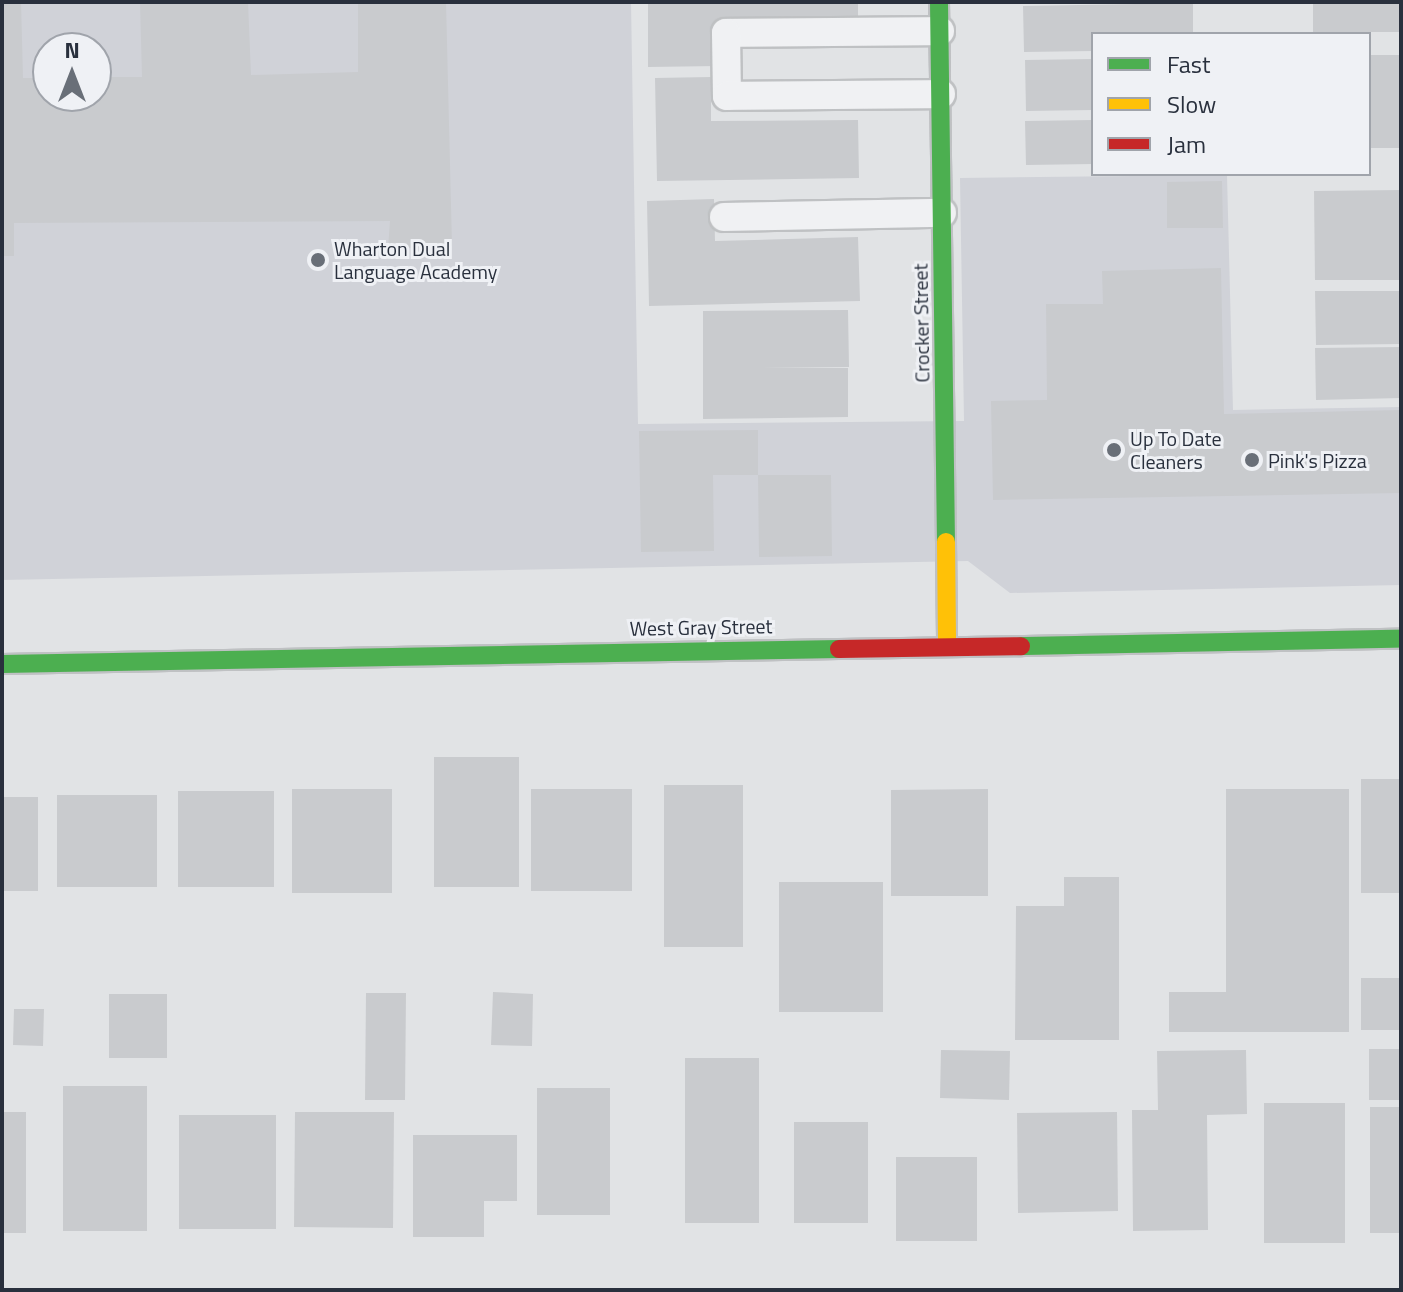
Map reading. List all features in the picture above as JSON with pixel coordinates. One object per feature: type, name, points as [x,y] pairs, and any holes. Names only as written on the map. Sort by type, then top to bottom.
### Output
[{"type":"main road","name":"Crocker Street","points":[[939,2],[947,644]]},
{"type":"main road","name":"West Gray Street","points":[[2,664],[947,644],[1401,639]]},
{"type":"lane","points":[[940,31],[726,33],[727,96],[941,94]]},
{"type":"lane","points":[[724,217],[942,213]]},
{"type":"shaded area","name":"Wharton Dual Language Academy","points":[[2,2],[631,2],[638,424],[964,421],[960,178],[1227,176],[1233,410],[1401,407],[1401,585],[1010,593],[968,561],[2,580]]},
{"type":"building","points":[[2,2],[21,2],[23,78],[32,78],[32,112],[112,112],[112,77],[142,77],[140,2],[248,2],[251,75],[358,72],[358,2],[446,2],[452,246],[388,249],[390,221],[14,223],[14,256],[2,256]]},
{"type":"building","points":[[648,2],[858,2],[858,17],[718,18],[718,66],[648,67]]},
{"type":"building","points":[[1313,2],[1401,2],[1401,32],[1313,32]]},
{"type":"building","points":[[1193,3],[1193,32],[1091,32],[1091,51],[1024,52],[1023,6]]},
{"type":"building","points":[[1371,55],[1401,55],[1401,148],[1371,148]]},
{"type":"building","points":[[1091,59],[1091,110],[1026,111],[1025,60]]},
{"type":"building","points":[[711,77],[711,121],[858,120],[859,178],[657,181],[655,78]]},
{"type":"building","points":[[1091,120],[1091,164],[1026,165],[1025,121]]},
{"type":"building","points":[[1222,181],[1223,228],[1167,228],[1167,182]]},
{"type":"building","points":[[1401,190],[1401,280],[1315,280],[1314,191]]},
{"type":"building","points":[[714,199],[715,241],[858,237],[860,301],[649,306],[647,201]]},
{"type":"building","points":[[1221,268],[1224,414],[1401,410],[1401,493],[993,500],[991,401],[1047,400],[1046,304],[1103,304],[1102,271]]},
{"type":"building","points":[[1315,291],[1401,291],[1401,344],[1316,345]]},
{"type":"building","points":[[848,310],[849,367],[752,368],[848,368],[848,417],[703,419],[703,311]]},
{"type":"building","points":[[1401,347],[1401,398],[1316,400],[1315,348]]},
{"type":"building","points":[[758,430],[758,475],[713,475],[714,551],[641,552],[639,431]]},
{"type":"building","points":[[758,475],[831,475],[832,556],[759,557]]},
{"type":"building","points":[[434,757],[519,757],[519,887],[434,887]]},
{"type":"building","points":[[1361,779],[1401,779],[1401,893],[1361,893]]},
{"type":"building","points":[[664,785],[743,785],[743,947],[664,947]]},
{"type":"building","points":[[292,789],[392,789],[392,893],[292,893]]},
{"type":"building","points":[[531,789],[632,789],[632,891],[531,891]]},
{"type":"building","points":[[988,789],[988,896],[891,896],[891,790]]},
{"type":"building","points":[[1226,789],[1349,789],[1349,1032],[1169,1032],[1169,992],[1226,992]]},
{"type":"building","points":[[178,791],[274,791],[274,887],[178,887]]},
{"type":"building","points":[[57,795],[157,795],[157,887],[57,887]]},
{"type":"building","points":[[2,797],[38,797],[38,891],[2,891]]},
{"type":"building","points":[[1064,877],[1119,877],[1119,1040],[1015,1040],[1016,906],[1064,906]]},
{"type":"building","points":[[779,882],[883,882],[883,1012],[779,1012]]},
{"type":"building","points":[[1361,978],[1401,978],[1401,1030],[1361,1030]]},
{"type":"building","points":[[493,992],[533,994],[532,1046],[491,1045]]},
{"type":"building","points":[[366,993],[406,993],[405,1100],[365,1100]]},
{"type":"building","points":[[109,994],[167,994],[167,1058],[109,1058]]},
{"type":"building","points":[[14,1009],[44,1009],[43,1046],[13,1045]]},
{"type":"building","points":[[1369,1049],[1401,1049],[1401,1100],[1369,1100]]},
{"type":"building","points":[[941,1050],[1010,1051],[1009,1100],[940,1098]]},
{"type":"building","points":[[1246,1050],[1247,1114],[1207,1115],[1208,1230],[1133,1231],[1132,1110],[1158,1110],[1157,1051]]},
{"type":"building","points":[[685,1058],[759,1058],[759,1223],[685,1223]]},
{"type":"building","points":[[63,1086],[147,1086],[147,1231],[63,1231]]},
{"type":"building","points":[[537,1088],[610,1088],[610,1215],[537,1215]]},
{"type":"building","points":[[1264,1103],[1345,1103],[1345,1243],[1264,1243]]},
{"type":"building","points":[[1370,1107],[1401,1107],[1401,1233],[1370,1233]]},
{"type":"building","points":[[2,1112],[26,1112],[26,1233],[2,1233]]},
{"type":"building","points":[[295,1112],[394,1112],[393,1228],[294,1227]]},
{"type":"building","points":[[1117,1112],[1118,1211],[1018,1213],[1017,1113]]},
{"type":"building","points":[[179,1115],[276,1115],[276,1229],[179,1229]]},
{"type":"building","points":[[794,1122],[868,1122],[868,1223],[794,1223]]},
{"type":"building","points":[[413,1135],[517,1135],[517,1201],[484,1201],[484,1237],[413,1237]]},
{"type":"building","points":[[896,1157],[977,1157],[977,1241],[896,1241]]},
{"type":"traffic: fast","points":[[939,2],[946,542]]},
{"type":"traffic: fast","points":[[1021,646],[1401,639]]},
{"type":"traffic: fast","points":[[2,664],[839,649]]},
{"type":"traffic: slow","points":[[946,542],[947,644]]},
{"type":"traffic: jam","points":[[839,649],[1021,646]]},
{"type":"place","name":"Wharton Dual Language Academy","points":[[318,260]]},
{"type":"place","name":"Up To Date Cleaners","points":[[1114,450]]},
{"type":"place","name":"Pink's Pizza","points":[[1252,460]]}]
